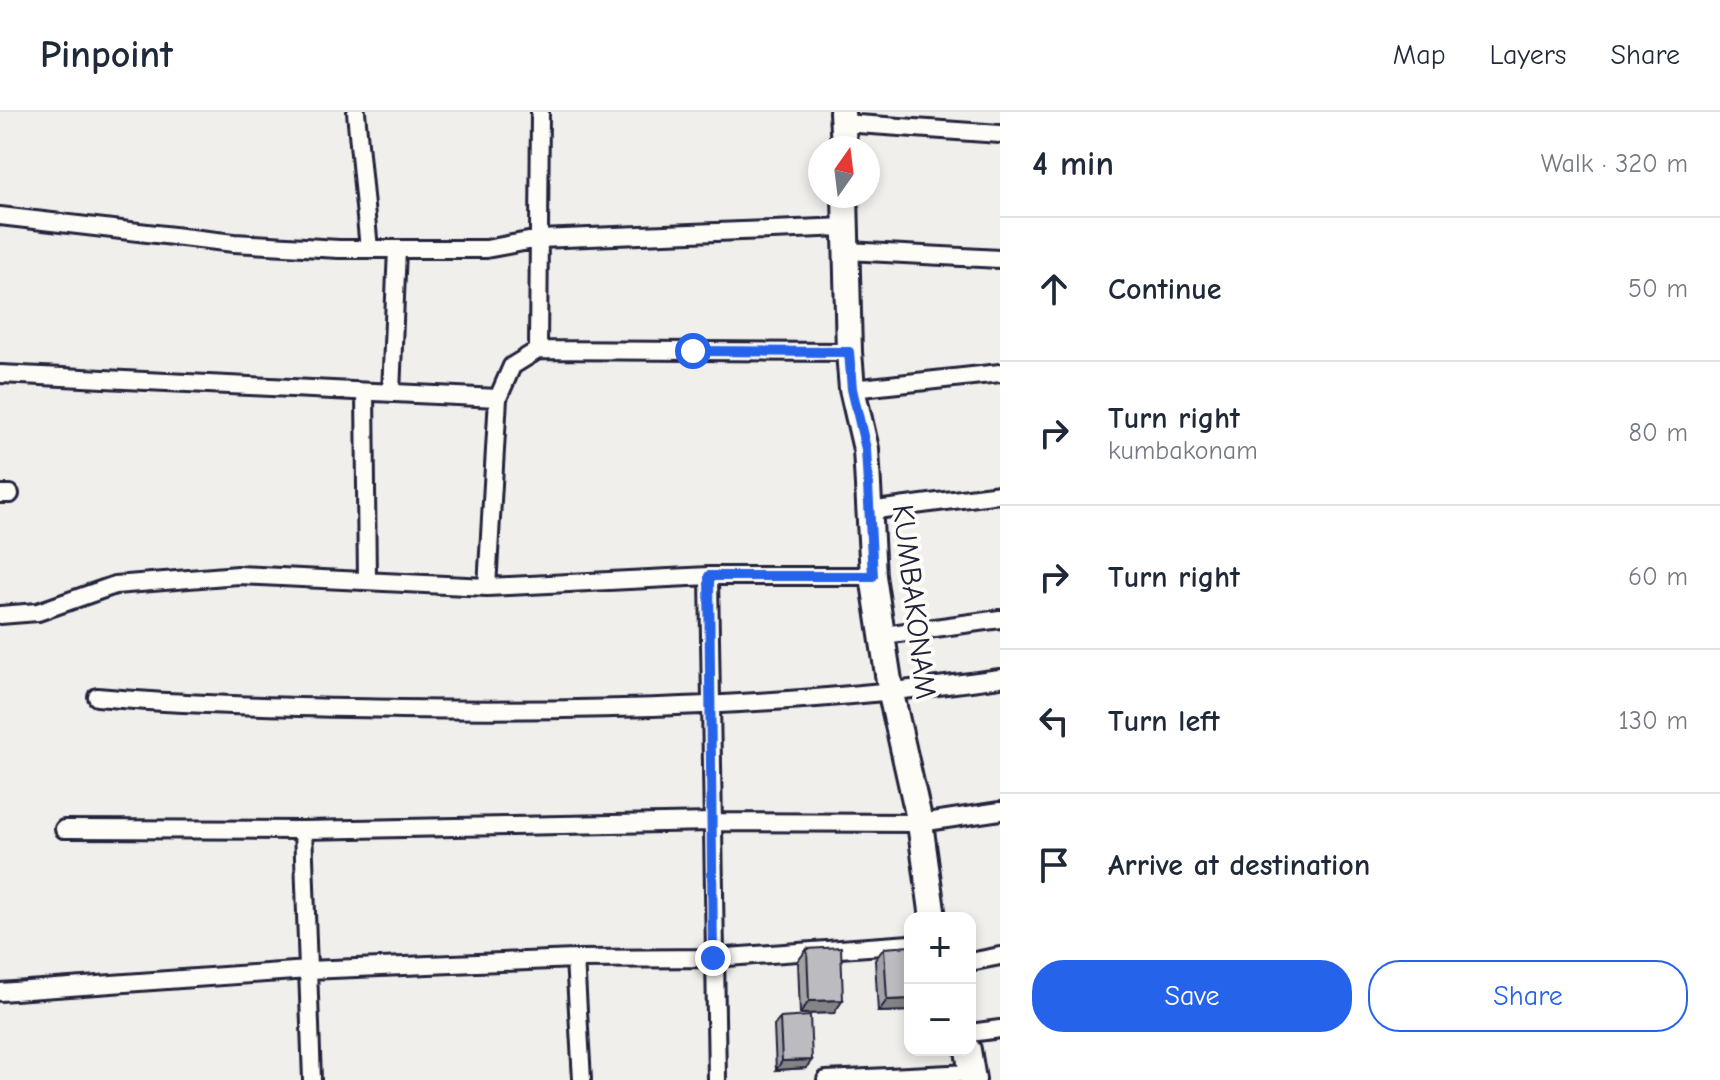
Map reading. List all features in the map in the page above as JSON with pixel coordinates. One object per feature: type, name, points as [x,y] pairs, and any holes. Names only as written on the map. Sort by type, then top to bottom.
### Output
[{"type":"street","points":[[356,112],[369,249]]},
{"type":"street","points":[[538,350],[540,112]]},
{"type":"street","points":[[842,117],[1000,134]]},
{"type":"street","name":"KUMBAKONAM","points":[[845,208],[849,352],[852,389],[866,449],[873,576],[891,694],[920,823],[932,912]]},
{"type":"street","points":[[0,216],[234,243],[369,249],[486,249],[539,239],[846,239],[1000,259]]},
{"type":"street","points":[[391,393],[397,249]]},
{"type":"street","points":[[487,587],[498,398],[512,366],[538,350],[849,352]]},
{"type":"street","points":[[852,389],[1000,373]]},
{"type":"street","points":[[0,374],[498,398]]},
{"type":"street","points":[[365,392],[367,581]]},
{"type":"street","points":[[868,511],[1000,494]]},
{"type":"street","points":[[0,615],[38,612],[115,585],[238,575],[487,587],[709,576],[873,576]]},
{"type":"street","points":[[709,576],[717,1080]]},
{"type":"street","points":[[884,635],[1000,619]]},
{"type":"street","points":[[97,697],[189,705],[552,711],[891,694],[1000,678]]},
{"type":"street","points":[[64,829],[303,830],[713,822],[920,823],[1000,811]]},
{"type":"street","points":[[303,830],[312,1080]]},
{"type":"street","points":[[0,992],[308,970],[575,959],[713,958],[904,944]]},
{"type":"street","points":[[976,961],[1000,956]]},
{"type":"street","points":[[575,959],[582,1080]]},
{"type":"street","points":[[976,1032],[1000,1029]]},
{"type":"street","points":[[826,1080],[971,1068]]},
{"type":"building","points":[[904,946],[904,999],[887,1000],[884,948]]},
{"type":"building","points":[[841,947],[843,1000],[809,1001],[807,949]]},
{"type":"building","points":[[810,1016],[812,1060],[782,1061],[780,1018]]},
{"type":"route","points":[[693,351],[849,352],[852,389],[866,449],[873,576],[709,576],[713,958]]}]
